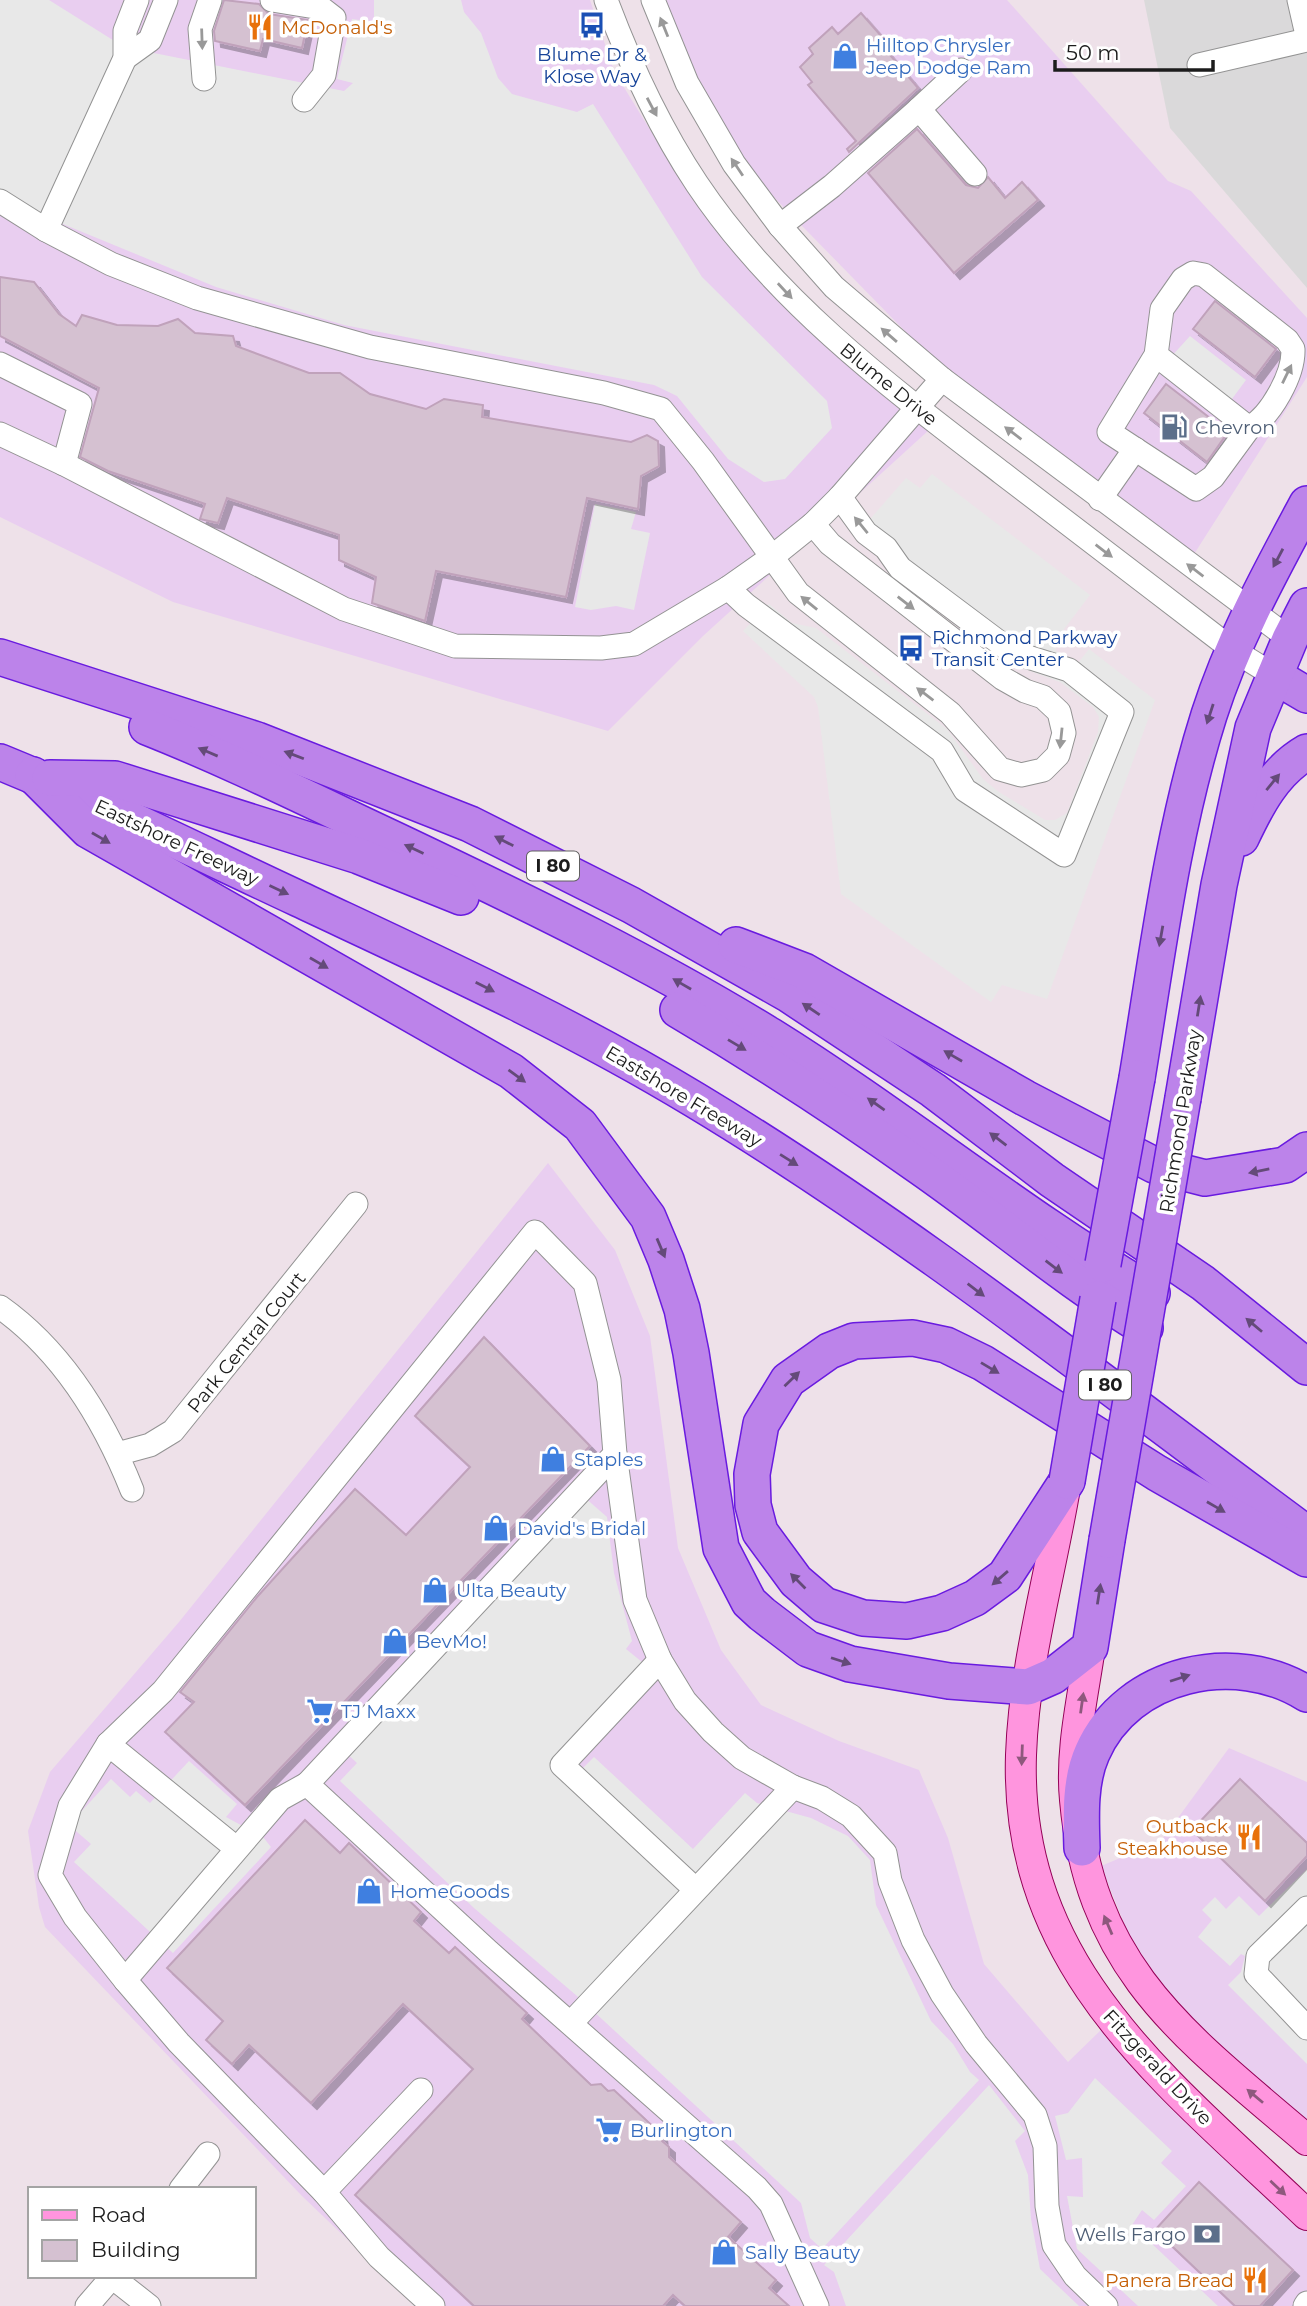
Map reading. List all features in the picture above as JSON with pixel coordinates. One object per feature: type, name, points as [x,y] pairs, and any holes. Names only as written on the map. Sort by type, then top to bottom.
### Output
[{"type":"highway","points":[[1307,504],[1249,611],[1209,714],[1192,776],[1103,1264],[1098,1299],[1067,1481],[1005,1576],[975,1598],[942,1613],[907,1621],[863,1618],[824,1605],[796,1581],[760,1532],[753,1505],[752,1474],[761,1424],[788,1380],[829,1351],[854,1341],[913,1338],[946,1345],[983,1363],[1157,1473],[1307,1559]]},
{"type":"highway","name":"Richmond Parkway","points":[[1090,1647],[1219,885],[1253,728],[1275,676],[1298,644],[1307,606]]},
{"type":"highway","name":"I 80","points":[[0,657],[257,740],[457,819],[631,905],[788,994],[933,1090],[1052,1180],[1203,1283],[1307,1367]]},
{"type":"highway","points":[[0,670],[208,751],[514,897],[657,970],[769,1035],[927,1155],[1098,1299],[1145,1328]]},
{"type":"highway","points":[[1275,676],[1307,695]]},
{"type":"highway","points":[[1219,885],[1259,800],[1289,762],[1307,752]]},
{"type":"highway","name":"Eastshore Freeway","points":[[0,762],[452,971],[563,1027],[693,1099],[832,1186],[931,1256],[1307,1534]]},
{"type":"highway","points":[[36,777],[114,779],[359,856],[439,886],[510,919],[651,994],[927,1155],[1152,1293]]},
{"type":"highway","points":[[36,777],[89,830],[512,1071],[580,1125],[648,1217],[666,1260],[682,1309],[691,1353],[721,1548],[735,1579],[755,1608],[808,1649],[850,1664],[949,1681],[1028,1687],[1053,1676],[1090,1647]]},
{"type":"highway","points":[[631,905],[804,971],[1025,1098],[1154,1165],[1205,1178],[1285,1165],[1307,1150]]},
{"type":"highway","points":[[1082,1849],[1081,1803],[1091,1754],[1107,1729],[1139,1699],[1170,1681],[1201,1671],[1233,1671],[1268,1677],[1307,1694]]},
{"type":"main road","name":"Fitzgerald Drive","points":[[1067,1481],[1028,1687],[1021,1755],[1023,1811],[1032,1863],[1054,1927],[1084,1984],[1130,2042],[1307,2215]]},
{"type":"main road","points":[[1090,1647],[1075,1753],[1075,1799],[1082,1849],[1099,1903],[1120,1954],[1160,2009],[1204,2053],[1307,2140]]},
{"type":"street","points":[[46,230],[125,58],[125,31],[137,0]]},
{"type":"street","points":[[125,58],[150,40],[166,0]]},
{"type":"street","points":[[204,79],[200,29],[210,0]]},
{"type":"street","points":[[272,0],[321,8],[334,18],[324,75],[304,100]]},
{"type":"street","name":"Blume Drive","points":[[606,0],[649,103],[697,184],[748,251],[809,317],[918,409],[1233,650],[1275,676]]},
{"type":"street","name":"Blume Drive","points":[[653,0],[687,83],[734,164],[780,226],[834,287],[942,379],[1249,611],[1298,644]]},
{"type":"street","points":[[1199,65],[1307,37],[1299,0]]},
{"type":"street","points":[[780,226],[832,186],[961,70]]},
{"type":"street","points":[[919,109],[975,174]]},
{"type":"street","points":[[0,201],[46,230],[111,264],[166,287],[324,335],[604,393],[661,409],[698,454],[798,593],[950,713],[1000,769],[1021,775],[1043,770],[1058,755],[1064,733],[1059,712],[1043,696],[1002,678],[830,544],[813,524]]},
{"type":"street","points":[[1193,274],[1204,275],[1287,340],[1293,349],[1289,372],[1261,421],[1249,428],[1213,477],[1196,489],[1109,432],[1156,355],[1162,309],[1183,279],[1193,274]]},
{"type":"street","points":[[1156,355],[1249,428]]},
{"type":"street","points":[[0,364],[80,404],[64,464]]},
{"type":"street","points":[[0,434],[64,464],[344,609],[455,646],[601,648],[634,644],[727,588],[772,557],[840,498],[942,379]]},
{"type":"street","points":[[1100,499],[1135,449]]},
{"type":"street","points":[[727,588],[746,606],[942,751],[965,790],[1064,855],[1122,712],[1069,670],[1012,652],[900,568],[886,548],[866,533],[840,498]]},
{"type":"street","name":"Park Central Court","points":[[117,1454],[150,1445],[173,1431],[356,1204]]},
{"type":"street","points":[[433,2306],[379,2257],[324,2192],[179,2043],[75,1917],[50,1875],[69,1805],[107,1744],[163,1691],[535,1232],[585,1283],[609,1380],[615,1454],[635,1600],[660,1660],[685,1701],[713,1732],[742,1758],[793,1787],[822,1798],[850,1816],[885,1853],[890,1881],[913,1940],[942,1994],[976,2044],[1035,2115],[1045,2146],[1047,2206],[1054,2245],[1075,2276],[1106,2306]]},
{"type":"street","points":[[0,1307],[46,1348],[72,1381],[117,1454],[132,1490]]},
{"type":"street","points":[[125,1980],[280,1799],[307,1784],[615,1454]]},
{"type":"street","points":[[660,1660],[562,1765],[695,1889]]},
{"type":"street","points":[[107,1744],[236,1848]]},
{"type":"street","points":[[307,1784],[489,1952],[757,2188],[771,2204],[817,2306]]},
{"type":"street","points":[[571,2023],[793,1787]]},
{"type":"street","points":[[1307,1908],[1258,1956],[1256,1975],[1307,2028]]},
{"type":"street","points":[[324,2192],[421,2090]]},
{"type":"street","points":[[183,2187],[208,2154]]},
{"type":"street","points":[[87,2306],[111,2278]]},
{"type":"street","points":[[113,2278],[149,2306]]},
{"type":"shaded area","points":[[0,0],[590,0],[614,71],[693,200],[796,319],[929,430],[703,636],[608,731],[173,602],[0,517]]},
{"type":"shaded area","points":[[0,0],[49,0],[124,47],[344,91],[353,83],[337,79],[352,19],[374,22],[374,0],[461,0],[464,12],[481,33],[498,78],[512,94],[577,112],[593,104],[702,277],[827,401],[832,428],[785,479],[764,482],[728,459],[677,396],[654,385],[344,325],[216,287],[41,215],[0,189]]},
{"type":"shaded area","points":[[664,0],[1007,0],[1168,181],[1191,191],[1307,318],[1307,377],[1189,562],[946,373],[760,183],[713,113]]},
{"type":"shaded area","points":[[1144,0],[1307,0],[1307,288],[1170,128]]},
{"type":"shaded area","points":[[1190,336],[1246,380],[1229,403],[1170,358]]},
{"type":"shaded area","points":[[932,474],[1090,595],[1055,641],[1056,651],[1078,663],[1089,649],[1155,700],[1047,999],[1002,985],[991,1002],[841,894],[818,707],[814,697],[743,631],[769,604],[792,623],[816,628],[947,729],[983,779],[999,792],[1045,820],[1055,820],[1067,813],[1098,732],[1099,717],[1093,707],[1060,682],[1005,662],[889,574],[871,547],[857,534],[906,478],[920,488]]},
{"type":"shaded area","points":[[595,504],[636,512],[631,529],[650,533],[634,610],[616,606],[591,610],[575,607]]},
{"type":"shaded area","points":[[548,1163],[615,1250],[650,1336],[678,1548],[721,1650],[761,1705],[839,1741],[919,1770],[948,1838],[984,1964],[1068,2062],[1103,2028],[1307,2217],[1307,2306],[417,2306],[302,2196],[45,1927],[39,1907],[28,1831],[50,1772],[179,1622]]},
{"type":"shaded area","points":[[583,1496],[607,1517],[614,1573],[632,1641],[626,1649],[642,1662],[563,1750],[583,1768],[594,1757],[693,1849],[745,1793],[757,1803],[811,1818],[848,1836],[870,1860],[876,1905],[931,2021],[953,2044],[970,2072],[979,2080],[822,2249],[810,2238],[801,2203],[577,1996],[474,1908],[340,1781],[357,1763],[342,1749]]},
{"type":"shaded area","points":[[1229,1748],[1307,1782],[1307,2125],[1195,2028],[1134,1948],[1101,1866],[1161,1841]]},
{"type":"shaded area","points":[[189,1761],[237,1804],[226,1817],[263,1837],[271,1847],[173,1953],[74,1862],[91,1844],[69,1825],[111,1779],[130,1797],[136,1791],[150,1803]]},
{"type":"shaded area","points":[[1307,1869],[1307,2064],[1228,1985],[1241,1972],[1245,1956],[1241,1954],[1230,1966],[1198,1937],[1212,1920],[1202,1910],[1215,1897],[1226,1909],[1239,1896],[1259,1916]]},
{"type":"shaded area","points":[[1095,2078],[1172,2151],[1161,2163],[1186,2186],[1154,2220],[1142,2210],[1132,2225],[1218,2306],[1138,2306],[1077,2249],[1067,2196],[1083,2197],[1082,2158],[1066,2160],[1055,2116],[1068,2113]]},
{"type":"shaded area","points":[[989,2085],[1025,2131],[1015,2141],[1028,2175],[1031,2219],[1040,2269],[1079,2306],[846,2306],[834,2272],[824,2265]]},
{"type":"building","name":"McDonald's","points":[[224,0],[259,4],[269,14],[308,20],[302,48],[263,39],[260,51],[215,41],[214,31]]},
{"type":"building","points":[[861,13],[889,45],[885,49],[918,88],[849,152],[847,149],[856,141],[808,85],[812,82],[800,67],[813,54],[809,48],[832,27],[838,34]]},
{"type":"building","points":[[917,129],[966,185],[978,188],[988,177],[1005,198],[1022,182],[1038,200],[954,273],[868,173]]},
{"type":"building","points":[[0,277],[34,282],[59,314],[76,326],[82,315],[117,325],[158,326],[178,319],[195,333],[233,336],[236,346],[309,373],[340,373],[370,394],[426,409],[444,399],[483,405],[482,417],[631,442],[647,435],[658,441],[659,466],[641,476],[638,509],[587,498],[566,597],[436,571],[425,621],[372,603],[376,577],[339,560],[339,535],[227,498],[218,523],[200,519],[205,504],[108,471],[80,457],[99,388],[0,336]]},
{"type":"building","points":[[1215,301],[1276,349],[1255,377],[1193,329]]},
{"type":"building","points":[[1166,384],[1228,432],[1207,462],[1144,413]]},
{"type":"building","points":[[484,1337],[590,1446],[245,1805],[165,1732],[194,1702],[180,1692],[257,1597],[355,1489],[406,1535],[470,1467],[415,1416]]},
{"type":"building","name":"Outback Steakhouse","points":[[1240,1779],[1307,1843],[1307,1856],[1265,1901],[1192,1830]]},
{"type":"building","points":[[305,1820],[340,1853],[349,1843],[421,1912],[414,1921],[449,1953],[455,1947],[527,2013],[522,2019],[591,2085],[601,2084],[608,2091],[614,2090],[661,2134],[662,2141],[669,2147],[669,2157],[741,2222],[728,2237],[776,2280],[769,2288],[789,2306],[685,2306],[673,2295],[663,2306],[474,2306],[355,2195],[473,2069],[403,2004],[311,2103],[249,2045],[232,2064],[206,2040],[223,2021],[167,1968]]},
{"type":"building","points":[[1199,2182],[1293,2270],[1260,2306],[1235,2306],[1155,2230]]},
{"type":"place","name":"Blume Dr & Klose Way","points":[[592,25]]},
{"type":"place","name":"McDonald's","points":[[260,27]]},
{"type":"place","name":"Hilltop Chrysler Jeep Dodge Ram","points":[[845,56]]},
{"type":"place","name":"Chevron","points":[[1174,427]]},
{"type":"place","name":"Richmond Parkway Transit Center","points":[[911,648]]},
{"type":"place","name":"Staples","points":[[553,1459]]},
{"type":"place","name":"David's Bridal","points":[[496,1528]]},
{"type":"place","name":"Ulta Beauty","points":[[435,1590]]},
{"type":"place","name":"BevMo!","points":[[395,1641]]},
{"type":"place","name":"TJ Maxx","points":[[320,1711]]},
{"type":"place","name":"Outback Steakhouse","points":[[1249,1837]]},
{"type":"place","name":"HomeGoods","points":[[369,1891]]},
{"type":"place","name":"Burlington","points":[[609,2130]]},
{"type":"place","name":"Wells Fargo","points":[[1207,2234]]},
{"type":"place","name":"Sally Beauty","points":[[724,2252]]},
{"type":"place","name":"Panera Bread","points":[[1255,2280]]}]
